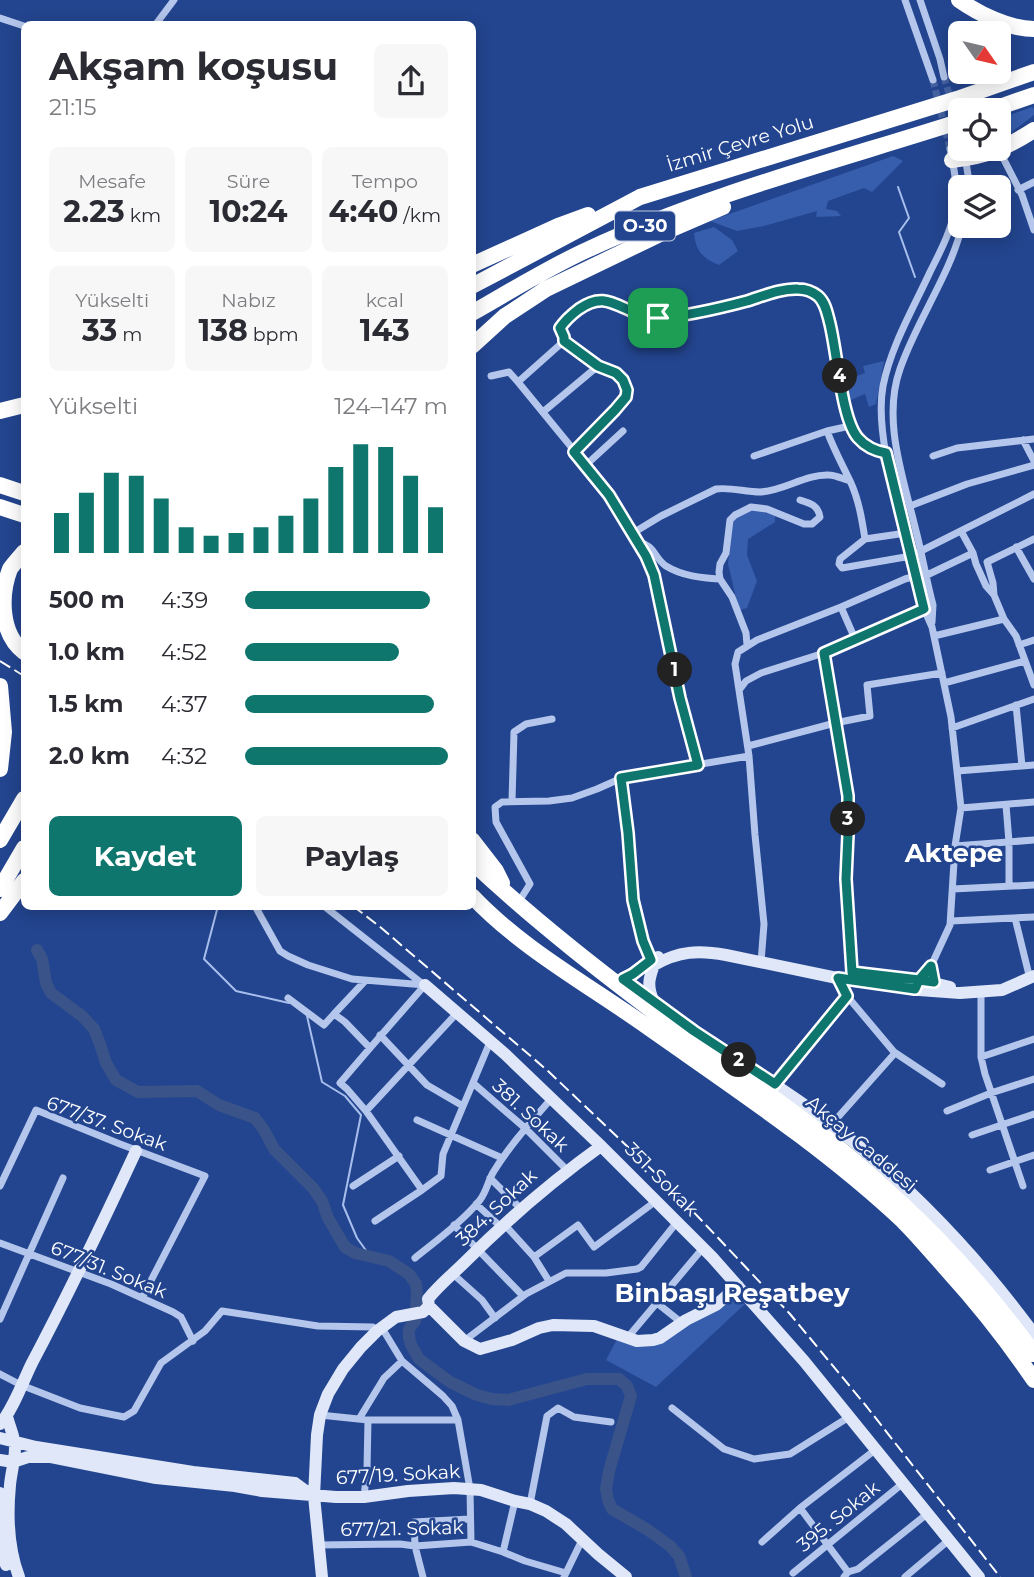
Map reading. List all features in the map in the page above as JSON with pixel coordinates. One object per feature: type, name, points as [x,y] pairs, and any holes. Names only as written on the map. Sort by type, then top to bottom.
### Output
[{"type":"highway","points":[[959,0],[1005,23],[1034,29]]},
{"type":"highway","name":"İzmir Çevre Yolu","points":[[476,284],[640,197],[944,103],[1034,72]]},
{"type":"highway","points":[[1011,103],[1034,95]]},
{"type":"highway","name":"O-30","points":[[476,311],[587,250],[631,231],[729,194],[948,125]]},
{"type":"highway","points":[[1011,144],[1034,130]]},
{"type":"highway","points":[[476,342],[505,317],[546,289],[659,235],[828,162]]},
{"type":"highway","points":[[476,263],[558,226],[640,197]]},
{"type":"highway","points":[[0,411],[21,406]]},
{"type":"highway","points":[[0,485],[21,492]]},
{"type":"highway","points":[[0,507],[21,514]]},
{"type":"highway","points":[[21,556],[9,570],[2,589],[0,613],[6,633],[21,649]]},
{"type":"highway","points":[[0,686],[4,732],[0,769]]},
{"type":"highway","points":[[0,840],[21,804]]},
{"type":"highway","points":[[476,845],[513,899]]},
{"type":"highway","points":[[0,889],[21,853]]},
{"type":"highway","name":"Akçay Caddesi","points":[[476,866],[580,954],[851,1158],[921,1222],[986,1293],[1034,1354]]},
{"type":"highway","points":[[0,913],[21,885]]},
{"type":"highway","name":"Akçay Caddesi","points":[[479,907],[544,957],[690,1057],[838,1165],[904,1222],[934,1254],[987,1315],[1034,1380]]},
{"type":"main road","points":[[623,979],[651,960],[680,948],[709,945],[838,978],[976,993],[1003,990],[1032,977]]},
{"type":"main road","points":[[653,1000],[648,989],[654,965],[669,957],[689,953],[761,959],[852,972],[917,985]]},
{"type":"main road","points":[[580,954],[623,979],[694,1031],[775,1084],[879,1164],[951,1235],[1034,1334]]},
{"type":"main road","name":"351. Sokak","points":[[425,985],[551,1098],[704,1248],[804,1361],[949,1541],[972,1575]]},
{"type":"main road","name":"384. Sokak","points":[[426,1309],[428,1299],[437,1288],[502,1226],[567,1170],[601,1146]]},
{"type":"main road","points":[[19,1577],[12,1560],[6,1461],[15,1450],[15,1441],[4,1420],[57,1317],[136,1151]]},
{"type":"main road","points":[[322,1577],[314,1496],[320,1415],[328,1394],[343,1370],[362,1347],[396,1317],[426,1309],[464,1341],[480,1349],[553,1325],[594,1326],[638,1340],[653,1340],[716,1305],[738,1286]]},
{"type":"main road","name":"677/19. Sokak","points":[[0,1438],[36,1447],[193,1472],[295,1483],[314,1496]]},
{"type":"main road","name":"677/19. Sokak","points":[[6,1461],[51,1457],[156,1478],[314,1496],[364,1497],[408,1490],[454,1488],[481,1490],[530,1504],[566,1524],[626,1577]]},
{"type":"main road","points":[[0,1493],[4,1559],[11,1577]]},
{"type":"street","points":[[158,21],[174,0]]},
{"type":"street","points":[[905,0],[933,80]]},
{"type":"street","points":[[920,0],[944,77]]},
{"type":"street","points":[[0,18],[21,25]]},
{"type":"street","points":[[932,627],[933,606],[911,556],[886,453],[882,431],[883,387],[898,340],[953,217],[958,161]]},
{"type":"street","points":[[1004,161],[1034,228]]},
{"type":"street","points":[[1018,190],[1034,182]]},
{"type":"street","points":[[917,985],[931,966],[950,925],[955,846],[961,808],[944,683],[932,627],[924,609],[921,552],[899,462],[893,392],[908,347],[959,238]]},
{"type":"street","points":[[574,452],[626,397],[627,390],[616,373],[598,366],[564,341],[560,328],[566,318],[587,303],[603,299],[633,312],[658,318],[678,317],[784,290],[798,289],[817,295],[825,306],[850,426],[868,447],[886,453]]},
{"type":"street","points":[[518,382],[564,341]]},
{"type":"street","points":[[543,412],[598,366]]},
{"type":"street","points":[[491,376],[509,372],[518,382],[609,495],[646,556],[654,575],[680,698],[698,765]]},
{"type":"street","points":[[754,456],[850,426]]},
{"type":"street","points":[[586,465],[623,431]]},
{"type":"street","points":[[827,432],[859,506],[865,538]]},
{"type":"street","points":[[933,456],[957,448],[1034,439]]},
{"type":"street","points":[[910,506],[967,484],[1034,463],[1023,440]]},
{"type":"street","points":[[633,533],[716,489],[761,492],[830,475],[850,482]]},
{"type":"street","points":[[906,533],[865,538],[840,559],[839,564],[842,568],[911,556],[1034,494]]},
{"type":"street","points":[[747,645],[746,632],[733,597],[720,579],[720,564],[726,553],[730,520],[751,507],[766,509],[804,524],[816,522],[820,517],[814,504],[800,500]]},
{"type":"street","points":[[961,531],[974,552],[976,564],[986,586],[1016,636],[1034,685]]},
{"type":"street","points":[[994,596],[987,562],[1034,539]]},
{"type":"street","points":[[638,542],[652,548],[665,566],[696,577],[720,579]]},
{"type":"street","points":[[1016,547],[1034,579]]},
{"type":"street","points":[[761,959],[764,924],[748,746],[735,664],[738,652],[757,640],[905,579],[921,576],[974,552]]},
{"type":"street","points":[[841,607],[855,639]]},
{"type":"street","points":[[740,690],[746,681],[761,673],[824,653],[924,609]]},
{"type":"street","points":[[934,636],[1004,619]]},
{"type":"street","points":[[1019,645],[1034,640]]},
{"type":"street","points":[[824,653],[848,796],[846,879],[852,972]]},
{"type":"street","points":[[944,683],[1025,661]]},
{"type":"street","points":[[748,746],[870,716],[867,685],[942,673]]},
{"type":"street","points":[[952,727],[1034,699]]},
{"type":"street","points":[[1016,705],[1022,766]]},
{"type":"street","points":[[512,801],[514,732],[526,724],[552,719]]},
{"type":"street","points":[[513,899],[530,884],[496,822],[495,807],[502,802],[572,798],[621,778],[749,756]]},
{"type":"street","points":[[957,771],[1034,765]]},
{"type":"street","points":[[621,778],[633,900],[643,941],[651,960]]},
{"type":"street","points":[[961,808],[1034,802]]},
{"type":"street","points":[[1006,805],[1009,886]]},
{"type":"street","points":[[955,846],[1034,840]]},
{"type":"street","points":[[953,889],[1034,885]]},
{"type":"street","points":[[257,910],[279,951],[308,965],[352,979],[425,985]]},
{"type":"street","points":[[329,910],[425,985]]},
{"type":"street","points":[[951,920],[1034,917]]},
{"type":"street","points":[[1015,918],[1032,977]]},
{"type":"street","points":[[931,966],[932,987]]},
{"type":"street","points":[[838,978],[847,996],[895,1053],[942,1084]]},
{"type":"street","points":[[288,998],[324,1025],[365,981]]},
{"type":"street","points":[[422,1190],[366,1111],[348,1088],[340,1083],[425,985]]},
{"type":"street","points":[[976,993],[981,1057],[1023,1186]]},
{"type":"street","points":[[775,1084],[847,996]]},
{"type":"street","points":[[366,1111],[457,1013]]},
{"type":"street","points":[[334,1014],[370,1048]]},
{"type":"street","points":[[380,1035],[427,1085],[463,1106]]},
{"type":"street","points":[[981,1057],[1034,1039]]},
{"type":"street","points":[[375,1221],[441,1176],[443,1154],[490,1042]]},
{"type":"street","points":[[831,1125],[895,1053]]},
{"type":"street","points":[[947,1111],[1034,1079]]},
{"type":"street","name":"381. Sokak","points":[[473,1083],[525,1128],[567,1170]]},
{"type":"street","points":[[415,1258],[476,1204],[502,1158],[551,1098]]},
{"type":"street","name":"677/37. Sokak","points":[[0,1186],[36,1111],[205,1176],[142,1298]]},
{"type":"street","points":[[972,1135],[1034,1114]]},
{"type":"street","points":[[417,1120],[502,1158]]},
{"type":"street","points":[[990,1170],[1034,1154]]},
{"type":"street","points":[[353,1185],[399,1156]]},
{"type":"street","points":[[0,1319],[63,1178]]},
{"type":"street","points":[[490,1178],[521,1209]]},
{"type":"street","points":[[534,1256],[578,1225],[594,1247],[656,1201]]},
{"type":"street","points":[[476,1204],[534,1256],[549,1281]]},
{"type":"street","points":[[464,1341],[523,1296],[566,1273],[606,1273],[641,1267],[677,1222]]},
{"type":"street","points":[[454,1225],[523,1296]]},
{"type":"street","name":"677/31. Sokak","points":[[0,1243],[78,1271],[181,1317],[193,1341]]},
{"type":"street","points":[[628,1337],[704,1248]]},
{"type":"street","points":[[453,1274],[482,1300],[495,1318]]},
{"type":"street","points":[[657,1303],[682,1323]]},
{"type":"street","points":[[0,1374],[80,1408],[124,1417],[134,1411],[161,1363],[205,1331],[222,1311],[318,1326],[373,1327],[380,1330],[402,1361],[452,1406],[458,1420],[470,1489],[471,1542]]},
{"type":"street","points":[[359,1419],[384,1378],[402,1361]]},
{"type":"street","points":[[530,1504],[547,1416],[558,1408],[574,1417],[611,1422]]},
{"type":"street","points":[[672,1408],[724,1449],[754,1460],[790,1454],[849,1416]]},
{"type":"street","points":[[320,1415],[368,1420],[458,1420]]},
{"type":"street","points":[[364,1497],[368,1420]]},
{"type":"street","points":[[762,1542],[800,1508],[875,1450]]},
{"type":"street","name":"395. Sokak","points":[[793,1573],[902,1484]]},
{"type":"street","points":[[503,1552],[515,1501]]},
{"type":"street","points":[[800,1508],[828,1545],[846,1575],[858,1569],[927,1514]]},
{"type":"street","points":[[423,1577],[415,1546],[414,1522],[470,1519]]},
{"type":"street","points":[[565,1575],[582,1540]]},
{"type":"street","points":[[905,1577],[949,1541]]},
{"type":"street","name":"677/21. Sokak","points":[[318,1545],[415,1546],[471,1542],[565,1575]]},
{"type":"shaded area","points":[[1032,107],[1034,109],[1034,115],[1011,132],[1011,115]]},
{"type":"shaded area","points":[[893,156],[903,161],[872,192],[864,188],[828,201],[826,209],[837,211],[841,216],[816,217],[817,211],[737,231],[710,221]]},
{"type":"shaded area","points":[[714,227],[732,240],[738,251],[719,265],[701,253],[694,233]]},
{"type":"shaded area","points":[[884,361],[876,404],[869,407],[865,394],[846,402],[841,375],[855,371],[857,376],[865,373],[863,366]]},
{"type":"shaded area","points":[[751,509],[775,514],[775,522],[748,539],[747,555],[757,581],[747,608],[739,610],[728,564],[732,520]]},
{"type":"shaded area","points":[[732,1300],[745,1304],[656,1387],[606,1360],[617,1339],[632,1344],[714,1311]]},
{"type":"waterway","points":[[898,187],[909,218],[899,232],[915,277]]},
{"type":"waterway","points":[[217,910],[204,959],[236,991],[289,1003]]},
{"type":"waterway","points":[[37,950],[51,993],[82,1016],[94,1029],[106,1063],[116,1080],[138,1092],[197,1091],[219,1105],[255,1118],[274,1149],[313,1188],[345,1247],[355,1253],[389,1261],[409,1274],[416,1284],[417,1294],[415,1321],[409,1329],[411,1345],[419,1359],[450,1382],[477,1395],[508,1400],[587,1379],[619,1379],[627,1386],[631,1396],[609,1471],[606,1489],[608,1500],[612,1509],[670,1546],[679,1556],[686,1577]]},
{"type":"waterway","points":[[307,1016],[322,1082],[345,1096],[361,1115],[343,1205],[357,1238],[370,1256]]},
{"type":"tunnel","points":[[944,77],[950,98]]},
{"type":"tunnel","points":[[933,80],[948,141]]},
{"type":"railway","points":[[0,661],[21,674]]},
{"type":"railway","points":[[358,910],[548,1071],[669,1186],[790,1314],[867,1407],[1000,1577]]},
{"type":"district","name":"Aktepe","points":[[954,853]]},
{"type":"district","name":"Binbaşı Reşatbey","points":[[732,1293]]},
{"type":"route","points":[[658,318],[633,312],[603,299],[587,303],[566,318],[560,328],[564,341],[598,366],[616,373],[627,390],[626,397],[615,410],[574,452],[609,495],[646,556],[654,575],[680,698],[698,765],[621,778],[633,900],[643,941],[651,960],[623,979],[694,1031],[775,1084],[847,996],[838,978],[915,989],[919,980],[931,966],[934,982],[921,980],[919,980],[903,979],[852,972],[846,879],[848,796],[824,653],[924,609],[886,453],[868,447],[850,426],[832,332],[821,299],[809,291],[784,290],[706,312],[658,318]]}]
